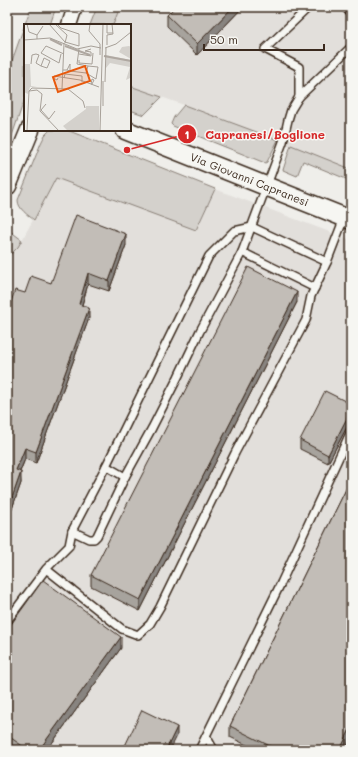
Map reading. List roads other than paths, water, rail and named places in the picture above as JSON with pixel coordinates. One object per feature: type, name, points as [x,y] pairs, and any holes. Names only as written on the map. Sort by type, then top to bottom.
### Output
[{"type":"street","points":[[69,24],[75,7]]},
{"type":"street","points":[[7,186],[30,131]]},
{"type":"street","name":"Via Giovanni Capranesi","points":[[128,131],[348,219]]},
{"type":"lane","points":[[300,97],[299,67],[265,49],[309,7]]},
{"type":"lane","points":[[345,7],[351,14]]},
{"type":"lane","points":[[72,531],[89,539],[94,539],[97,536],[124,477],[152,428],[200,331],[242,252],[285,136],[289,115],[300,97],[351,47]]},
{"type":"lane","points":[[46,569],[122,629],[138,635],[150,624],[160,607],[235,453],[306,320],[314,288],[348,219]]},
{"type":"lane","points":[[7,621],[46,569],[68,546],[72,531],[106,466],[209,256],[234,230],[252,227],[327,262]]},
{"type":"lane","points":[[242,252],[314,288]]},
{"type":"lane","points":[[200,750],[281,582],[351,431]]},
{"type":"lane","points":[[106,466],[124,477]]},
{"type":"lane","points":[[206,736],[214,750]]},
{"type":"place","name":"Capranesi/Boglione","points":[[127,150]]}]
